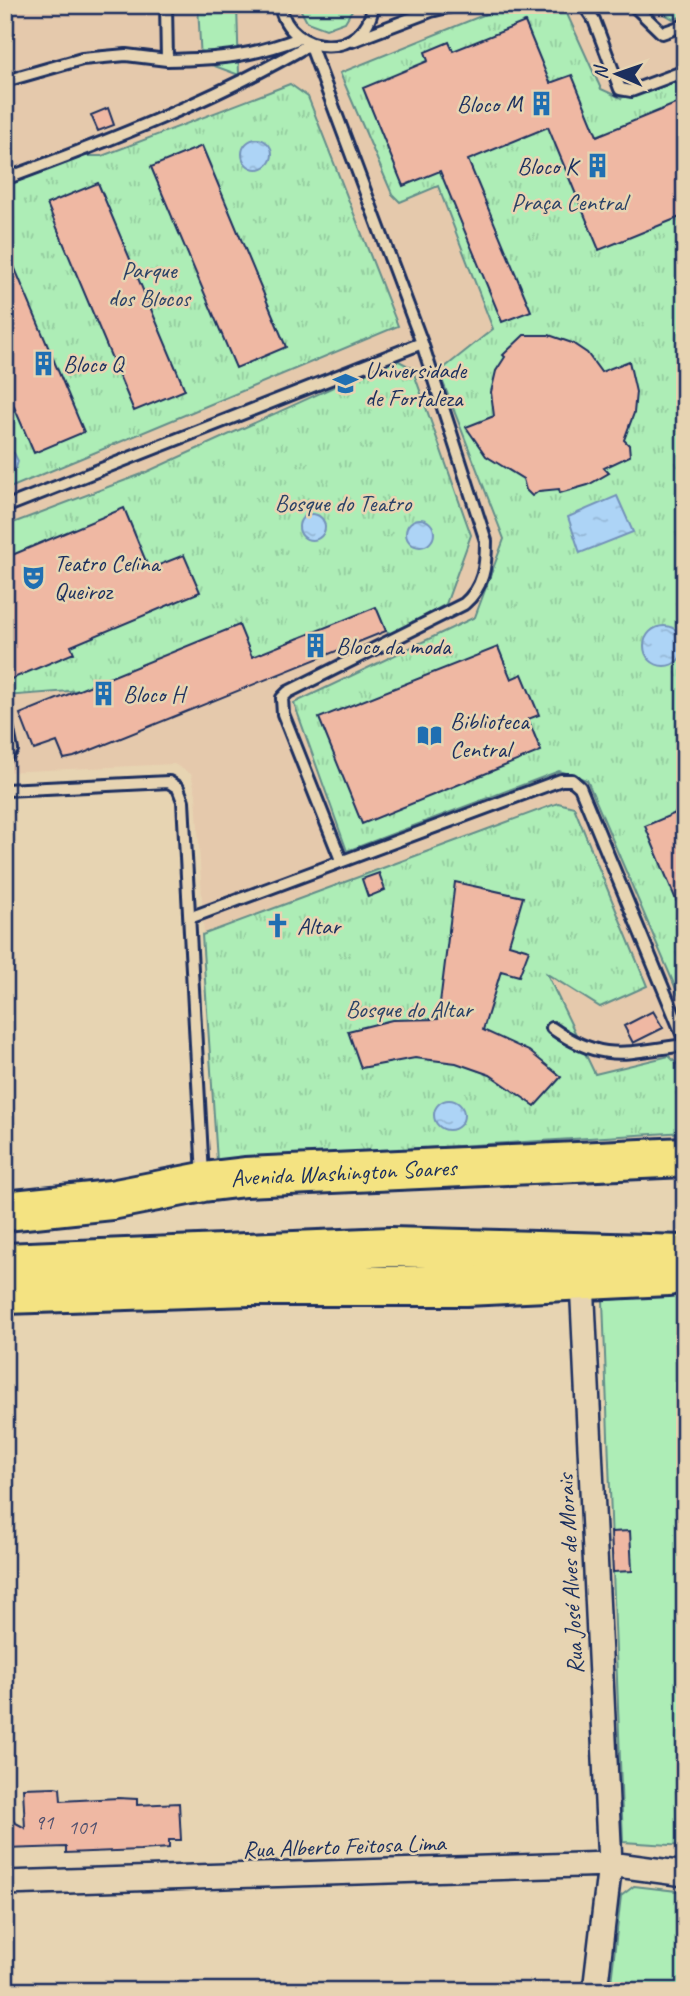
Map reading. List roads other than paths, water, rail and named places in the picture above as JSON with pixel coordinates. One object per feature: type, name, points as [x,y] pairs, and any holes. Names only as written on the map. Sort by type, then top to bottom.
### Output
[{"type":"highway","name":"Avenida Washington Soares","points":[[5,1211],[111,1200],[204,1182],[461,1166],[685,1157]]},
{"type":"highway","points":[[5,1264],[390,1247],[685,1255]]},
{"type":"highway","points":[[5,1294],[249,1286],[466,1286],[685,1276]]},
{"type":"street","name":"Rua José Alves de Morais","points":[[582,1281],[610,1864],[595,1991]]},
{"type":"street","name":"Rua Alberto Feitosa Lima","points":[[5,1883],[610,1864],[685,1874]]},
{"type":"lane","points":[[166,5],[167,60]]},
{"type":"lane","points":[[280,5],[284,20],[305,41],[422,343],[486,541],[486,565],[474,596],[464,604],[288,692],[282,698],[283,714],[341,860]]},
{"type":"lane","points":[[346,43],[366,24],[373,5]]},
{"type":"lane","points":[[418,5],[431,11]]},
{"type":"lane","points":[[5,81],[82,59],[126,55],[167,60],[226,59],[262,53],[305,41],[323,47],[346,43],[431,11],[456,5]]},
{"type":"lane","points":[[584,5],[594,20],[616,85],[625,91],[685,71]]},
{"type":"lane","points":[[633,5],[662,33],[685,25]]},
{"type":"lane","points":[[5,179],[92,148],[257,75],[305,41]]},
{"type":"lane","points":[[5,507],[422,343]]},
{"type":"lane","points":[[5,716],[13,741],[12,750],[5,757]]},
{"type":"lane","points":[[192,917],[561,780],[572,780],[580,787],[685,1043],[605,1054],[586,1050],[552,1028]]},
{"type":"lane","points":[[5,790],[169,782],[178,788],[183,801],[192,917],[204,1182]]},
{"type":"water","points":[[257,139],[268,143],[272,154],[268,165],[257,169],[246,165],[242,154],[246,143]]},
{"type":"water","points":[[5,450],[14,453],[18,461],[16,468],[6,474]]},
{"type":"water","points":[[617,496],[633,532],[580,553],[568,517]]},
{"type":"water","points":[[312,514],[321,518],[325,527],[321,536],[312,540],[303,536],[299,527],[303,518]]},
{"type":"water","points":[[420,519],[430,523],[434,533],[430,543],[420,547],[410,543],[406,533],[410,523]]},
{"type":"water","points":[[664,626],[672,627],[678,632],[683,638],[683,654],[678,660],[672,665],[664,666],[656,665],[650,660],[645,654],[644,646],[645,638],[650,632],[656,627]]},
{"type":"water","points":[[449,1100],[460,1104],[464,1115],[460,1126],[449,1130],[438,1126],[434,1115],[438,1104]]},
{"type":"place","name":"Bloco M","points":[[542,104]]},
{"type":"place","name":"Bloco K","points":[[597,166]]},
{"type":"place","name":"Bloco Q","points":[[43,364]]},
{"type":"place","name":"Universidade de Fortaleza","points":[[345,384]]},
{"type":"place","name":"Teatro Celina Queiroz","points":[[34,577]]},
{"type":"place","name":"Bloco da moda","points":[[316,646]]},
{"type":"place","name":"Bloco H","points":[[103,694]]},
{"type":"place","name":"Biblioteca Central","points":[[430,735]]},
{"type":"place","name":"Altar","points":[[277,926]]},
{"type":"park label","name":"Praça Central","points":[[569,202]]},
{"type":"park label","name":"Parque dos Blocos","points":[[149,284]]},
{"type":"park label","name":"Bosque do Teatro","points":[[343,503]]},
{"type":"park label","name":"Bosque do Altar","points":[[409,1009]]}]
